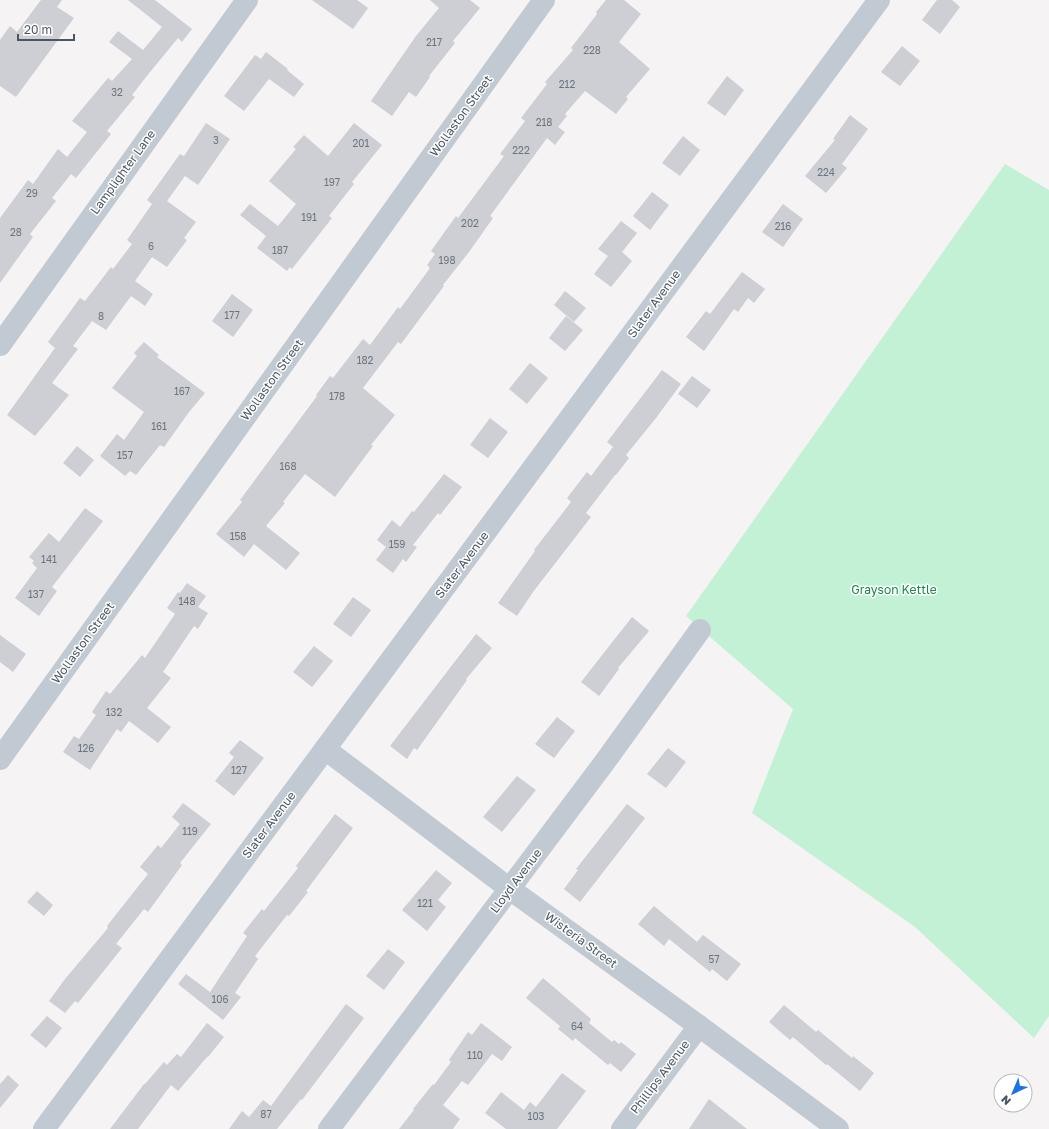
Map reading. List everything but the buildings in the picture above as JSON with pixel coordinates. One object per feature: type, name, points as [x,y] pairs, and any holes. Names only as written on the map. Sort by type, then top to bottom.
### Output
[{"type":"street","name":"Lamplighter Lane","points":[[0,345],[247,0]]},
{"type":"street","name":"Wollaston Street","points":[[0,759],[544,0]]},
{"type":"street","name":"Slater Avenue","points":[[44,1129],[879,0]]},
{"type":"street","name":"Lloyd Avenue","points":[[329,1129],[510,889],[700,630]]},
{"type":"street","name":"Wisteria Street","points":[[325,749],[510,889],[838,1129]]},
{"type":"street","name":"Phillips Avenue","points":[[622,1129],[699,1026]]},
{"type":"green space","name":"Grayson Kettle","points":[[1005,164],[1049,190],[1049,1016],[1034,1038],[915,927],[752,813],[793,709],[686,616]]}]
